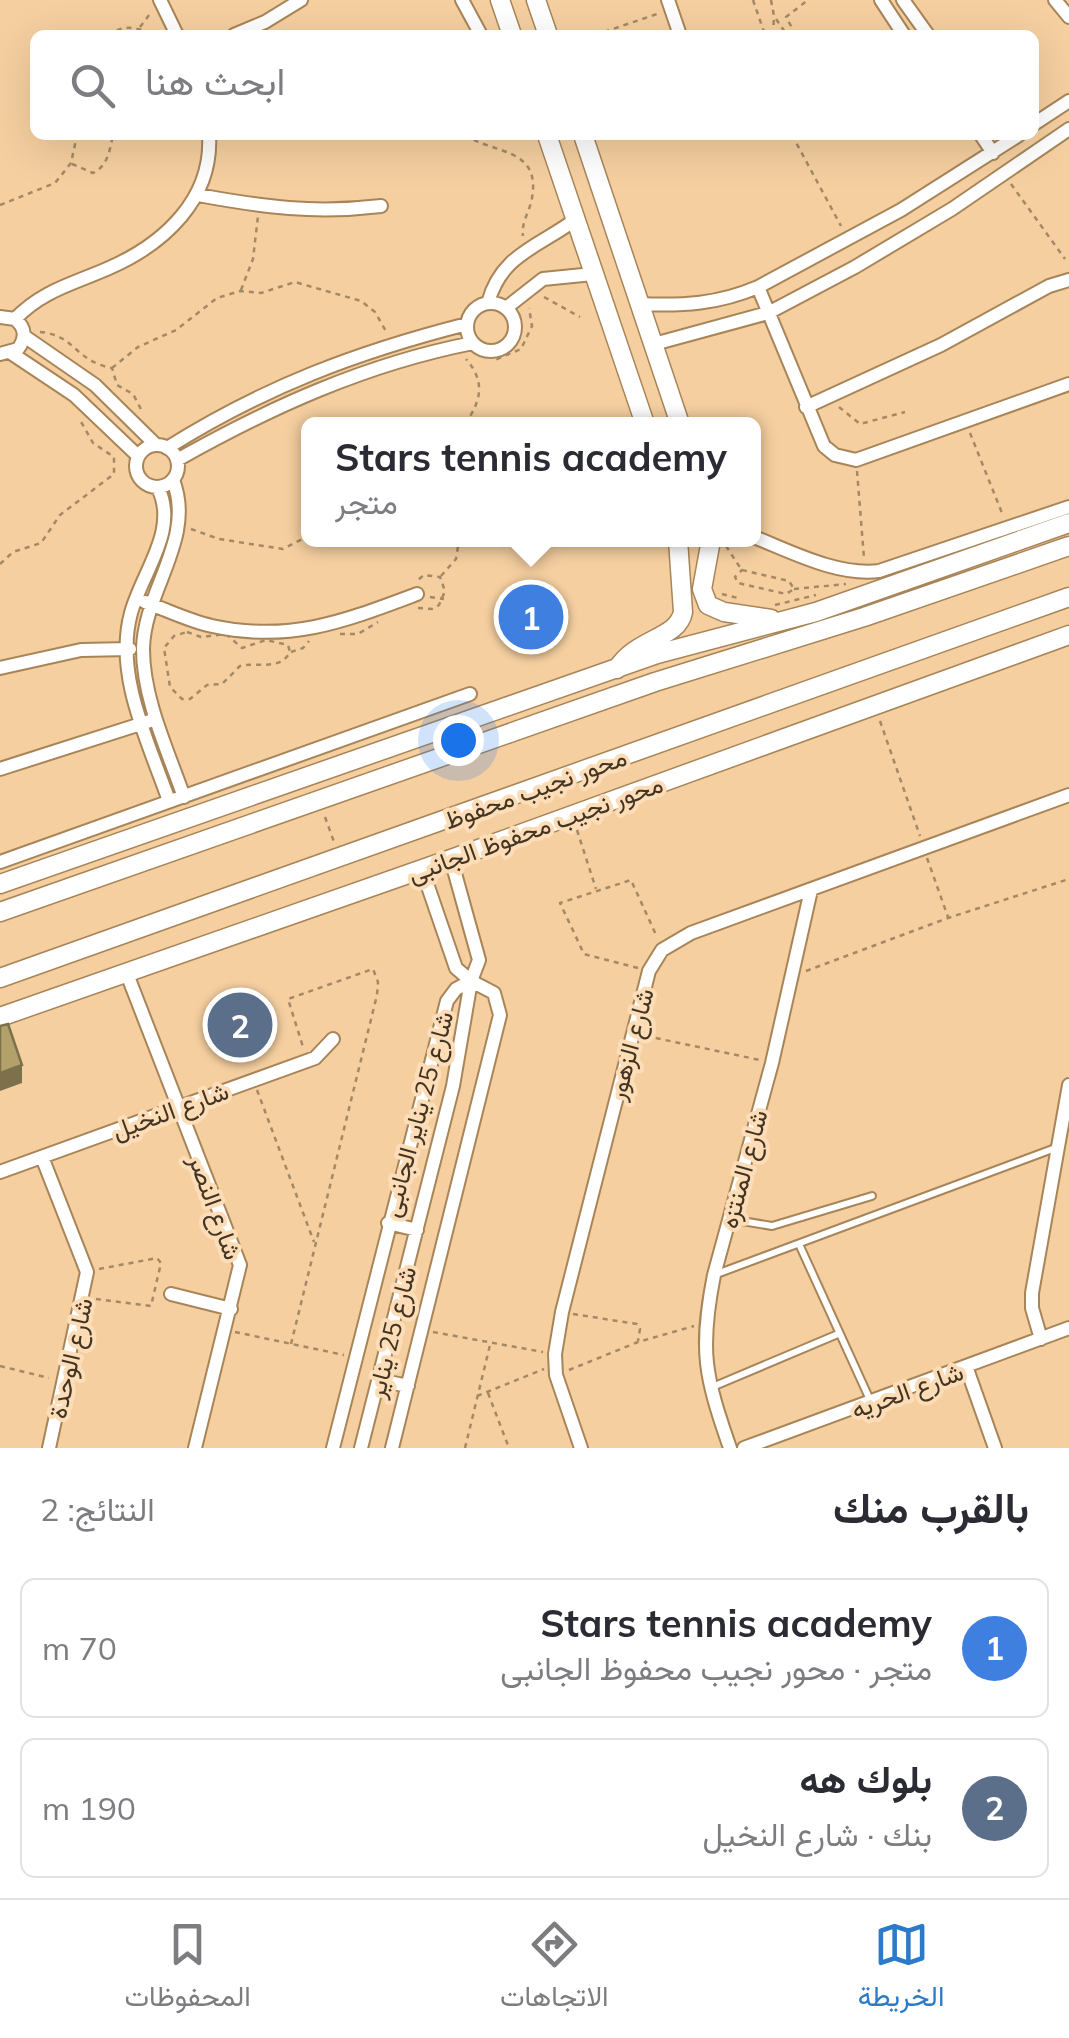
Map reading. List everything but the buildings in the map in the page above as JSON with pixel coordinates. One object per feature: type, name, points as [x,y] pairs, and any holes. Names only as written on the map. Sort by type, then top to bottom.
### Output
[{"type":"street","points":[[160,0],[175,30]]},
{"type":"street","points":[[246,30],[300,0]]},
{"type":"street","points":[[462,0],[478,30]]},
{"type":"street","points":[[500,0],[510,30]]},
{"type":"street","points":[[536,0],[546,30]]},
{"type":"street","points":[[881,0],[901,30]]},
{"type":"street","points":[[903,0],[924,30]]},
{"type":"street","points":[[1055,0],[1069,17]]},
{"type":"street","points":[[669,4],[678,30]]},
{"type":"street","points":[[1039,121],[1069,101]]},
{"type":"street","points":[[654,344],[768,313],[855,267],[1004,175],[1069,129]]},
{"type":"street","points":[[173,480],[158,488],[142,482],[137,461],[74,396],[6,353],[22,343],[24,336],[22,328],[7,318],[51,290],[106,270],[153,244],[198,195],[206,171],[209,140]]},
{"type":"street","points":[[549,140],[644,417]]},
{"type":"street","points":[[585,140],[678,417]]},
{"type":"street","points":[[984,140],[993,154]]},
{"type":"street","points":[[640,304],[698,304],[758,287],[848,239],[1013,140]]},
{"type":"street","points":[[198,195],[321,212],[381,206]]},
{"type":"street","points":[[488,303],[505,267],[522,252],[576,219],[607,206]]},
{"type":"street","points":[[506,308],[543,279],[593,274],[627,264]]},
{"type":"street","points":[[806,406],[941,345],[1065,280]]},
{"type":"street","points":[[758,287],[824,446],[845,459],[856,460],[1069,384]]},
{"type":"street","points":[[177,460],[306,393],[404,359],[465,346],[489,351],[506,346],[515,332],[512,314],[488,303],[474,310],[467,324],[465,346]]},
{"type":"street","points":[[137,461],[265,392],[389,344],[467,324]]},
{"type":"street","points":[[24,336],[95,385],[177,460]]},
{"type":"street","points":[[177,460],[173,480],[180,503],[180,526],[150,604],[143,649],[157,718],[184,797]]},
{"type":"street","points":[[158,488],[164,508],[163,534],[135,598],[125,648],[142,723],[168,802]]},
{"type":"street","points":[[761,540],[830,566],[865,573],[1069,506]]},
{"type":"street","points":[[0,884],[692,643],[786,621],[1069,523]]},
{"type":"street","points":[[0,912],[655,682],[1069,546]]},
{"type":"street","points":[[616,669],[634,648],[675,630],[681,623],[678,547]]},
{"type":"street","points":[[710,547],[702,590],[708,605],[724,612],[786,621]]},
{"type":"street","points":[[912,578],[958,584]]},
{"type":"street","points":[[135,598],[211,626],[294,633],[333,626],[417,594]]},
{"type":"street","name":"محور نجيب محفوظ","points":[[0,978],[1069,597]]},
{"type":"street","name":"محور نجيب محفوظ الجانبى","points":[[0,1017],[1069,636]]},
{"type":"street","points":[[0,668],[61,654],[143,649]]},
{"type":"street","points":[[806,691],[819,724]]},
{"type":"street","points":[[0,862],[470,694]]},
{"type":"street","points":[[0,768],[29,762],[157,718]]},
{"type":"street","points":[[421,736],[429,761]]},
{"type":"street","points":[[662,950],[691,933],[1069,795]]},
{"type":"street","name":"شارع 25 يناير","points":[[361,1448],[453,1086],[471,981],[478,968],[478,952],[451,859]]},
{"type":"street","points":[[422,869],[456,968],[471,981]]},
{"type":"street","name":"شارع المنتزه","points":[[730,1448],[710,1388],[704,1322],[772,1063],[811,890]]},
{"type":"street","name":"شارع الزهور","points":[[580,1448],[555,1365],[562,1312],[649,970],[662,950]]},
{"type":"street","name":"شارع النصر","points":[[126,974],[240,1266],[195,1448]]},
{"type":"street","name":"شارع 25 يناير الجانبى","points":[[333,1448],[447,1001],[456,989],[471,981],[494,992],[500,1015],[392,1448]]},
{"type":"street","name":"شارع النخيل","points":[[0,1172],[308,1060],[326,1050],[333,1038]]},
{"type":"street","points":[[1041,1338],[1032,1294],[1069,1086]]},
{"type":"street","name":"شارع الوحدة","points":[[42,1157],[88,1272],[49,1448]]},
{"type":"street","points":[[388,1224],[417,1230]]},
{"type":"street","points":[[171,1294],[231,1309]]},
{"type":"street","points":[[366,1320],[393,1325]]},
{"type":"street","name":"شارع الحريه","points":[[744,1448],[1069,1328]]},
{"type":"street","points":[[966,1368],[995,1448]]},
{"type":"street","points":[[379,1380],[408,1386]]},
{"type":"lane","points":[[714,1275],[1059,1147]]},
{"type":"lane","points":[[729,1219],[772,1226],[872,1196]]},
{"type":"lane","points":[[799,1244],[870,1402]]},
{"type":"lane","points":[[710,1388],[838,1334]]},
{"type":"path","points":[[139,28],[160,0]]},
{"type":"path","points":[[753,0],[763,30]]},
{"type":"path","points":[[771,0],[773,30]]},
{"type":"path","points":[[798,0],[803,4]]},
{"type":"path","points":[[793,30],[786,17],[808,0]]},
{"type":"path","points":[[608,30],[669,4]]},
{"type":"path","points":[[774,16],[784,30]]},
{"type":"path","points":[[116,30],[143,30]]},
{"type":"path","points":[[0,205],[55,183],[71,163],[76,140]]},
{"type":"path","points":[[71,163],[93,173],[100,170],[111,140]]},
{"type":"path","points":[[473,140],[512,152],[525,163],[532,176],[533,193],[522,228],[524,238],[534,248]]},
{"type":"path","points":[[795,140],[848,239]]},
{"type":"path","points":[[1004,175],[1067,257],[1065,280]]},
{"type":"path","points":[[240,291],[255,252],[259,206]]},
{"type":"path","points":[[543,279],[546,286],[538,294],[580,317]]},
{"type":"path","points":[[112,368],[129,352],[176,330],[218,298],[240,291],[260,294],[294,282],[361,301],[386,326],[389,344]]},
{"type":"path","points":[[465,346],[488,358],[514,354],[530,335],[531,301]]},
{"type":"path","points":[[465,346],[480,383],[479,401],[470,417]]},
{"type":"path","points":[[828,398],[860,424],[905,412]]},
{"type":"path","points":[[76,413],[94,443],[114,457],[114,474]]},
{"type":"path","points":[[966,422],[1008,529]]},
{"type":"path","points":[[0,564],[14,552],[41,543],[60,515],[137,461]]},
{"type":"path","points":[[180,526],[208,532],[219,539],[283,549],[301,540]]},
{"type":"path","points":[[440,577],[456,559],[458,547]]},
{"type":"path","points":[[727,547],[742,570]]},
{"type":"path","points":[[794,588],[790,581],[742,570],[736,573],[738,583],[786,594],[794,588],[849,584]]},
{"type":"path","points":[[180,633],[201,638],[220,633],[242,648],[266,640],[284,642],[290,652],[282,661],[240,666],[222,684],[207,685],[190,699],[182,698],[170,686],[164,648],[166,641],[180,633]]},
{"type":"path","points":[[874,704],[948,918]]},
{"type":"path","points":[[319,800],[340,858]]},
{"type":"path","points":[[572,815],[596,889]]},
{"type":"path","points":[[793,976],[948,918],[1069,879]]},
{"type":"path","points":[[649,970],[581,952],[560,903],[632,880],[662,950]]},
{"type":"path","points":[[291,1344],[377,995],[378,982],[372,969],[288,999],[308,1060]]},
{"type":"path","points":[[632,1033],[772,1063]]},
{"type":"path","points":[[254,1079],[315,1245]]},
{"type":"path","points":[[84,1298],[151,1306],[161,1262],[145,1258],[88,1272]]},
{"type":"path","points":[[562,1312],[637,1324],[638,1342]]},
{"type":"path","points":[[477,1396],[555,1365],[704,1322]]},
{"type":"path","points":[[226,1330],[356,1357]]},
{"type":"path","points":[[422,1330],[490,1344],[555,1365]]},
{"type":"path","points":[[465,1448],[490,1344]]},
{"type":"path","points":[[0,1366],[65,1381]]},
{"type":"path","points":[[488,1392],[508,1448]]},
{"type":"place","name":"Stars tennis academy","points":[[531,617]]},
{"type":"place","name":"بلوك هه","points":[[240,1025]]}]
